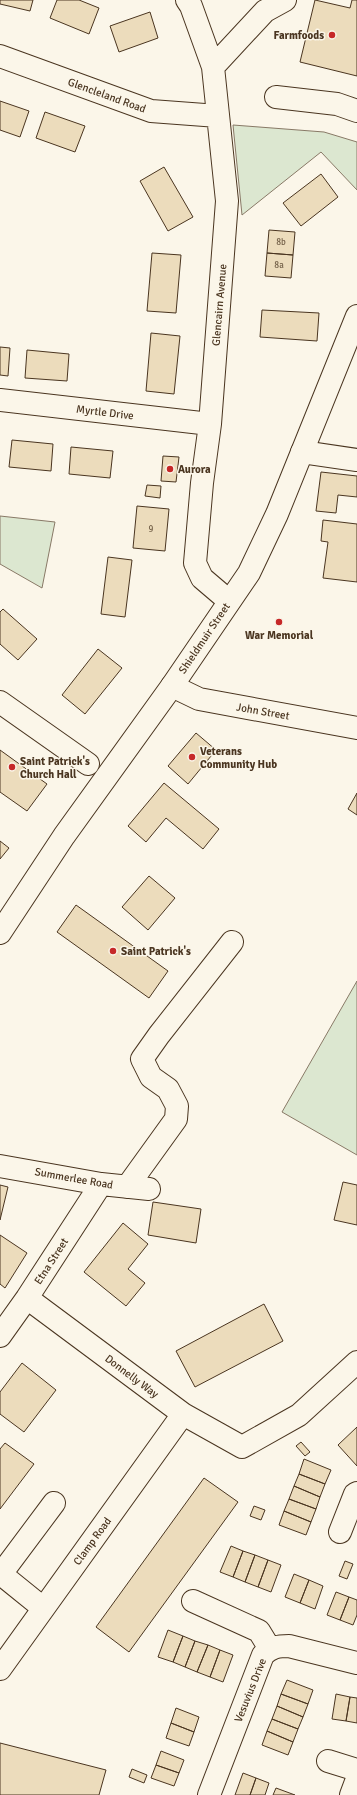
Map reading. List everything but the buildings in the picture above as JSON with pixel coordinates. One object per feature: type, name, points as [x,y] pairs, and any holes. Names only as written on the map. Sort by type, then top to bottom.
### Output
[{"type":"street","name":"Glencairn Avenue","points":[[187,0],[191,6],[213,67],[227,201],[210,424],[202,483],[195,563],[202,578],[228,601]]},
{"type":"street","points":[[213,67],[260,6],[285,0]]},
{"type":"street","name":"Glencleland Road","points":[[0,56],[151,111],[218,116]]},
{"type":"street","points":[[276,97],[337,104],[357,111]]},
{"type":"street","name":"Shieldmuir Street","points":[[0,933],[64,836],[172,686],[228,601],[249,573],[277,514],[357,316]]},
{"type":"street","name":"Myrtle Drive","points":[[0,400],[210,424]]},
{"type":"street","points":[[302,452],[357,460]]},
{"type":"street","name":"John Street","points":[[172,686],[199,699],[357,728]]},
{"type":"street","points":[[0,702],[88,764]]},
{"type":"street","points":[[127,1187],[176,1119],[177,1106],[168,1089],[151,1077],[142,1059],[232,942]]},
{"type":"street","name":"Summerlee Road","points":[[0,1166],[47,1173],[100,1184],[149,1189]]},
{"type":"street","name":"Etna Street","points":[[0,1336],[27,1298],[100,1184]]},
{"type":"street","name":"Donnelly Way","points":[[27,1298],[183,1414],[242,1447],[299,1415],[357,1362]]},
{"type":"street","name":"Clamp Road","points":[[0,1669],[183,1414]]},
{"type":"street","points":[[340,1532],[355,1494],[357,1493]]},
{"type":"street","points":[[43,1608],[1,1574],[54,1503]]},
{"type":"street","points":[[193,1601],[259,1631],[270,1649]]},
{"type":"street","name":"Vesuvius Drive","points":[[209,1795],[263,1655],[270,1649],[277,1646],[289,1646],[311,1653],[357,1663]]},
{"type":"street","points":[[328,1761],[357,1770]]},
{"type":"street","points":[[351,1795],[357,1779]]},
{"type":"green space","points":[[233,125],[324,132],[357,142],[357,190],[321,152],[242,215]]},
{"type":"green space","points":[[0,516],[55,522],[42,588],[0,564]]},
{"type":"green space","points":[[357,981],[357,1155],[282,1112]]},
{"type":"place","name":"Farmfoods","points":[[332,35]]},
{"type":"place","name":"Aurora","points":[[170,469]]},
{"type":"place","name":"War Memorial","points":[[279,622]]},
{"type":"place","name":"Veterans Community Hub","points":[[192,757]]},
{"type":"place","name":"Saint Patrick's Church Hall","points":[[12,767]]},
{"type":"place","name":"Saint Patrick's","points":[[113,951]]}]
